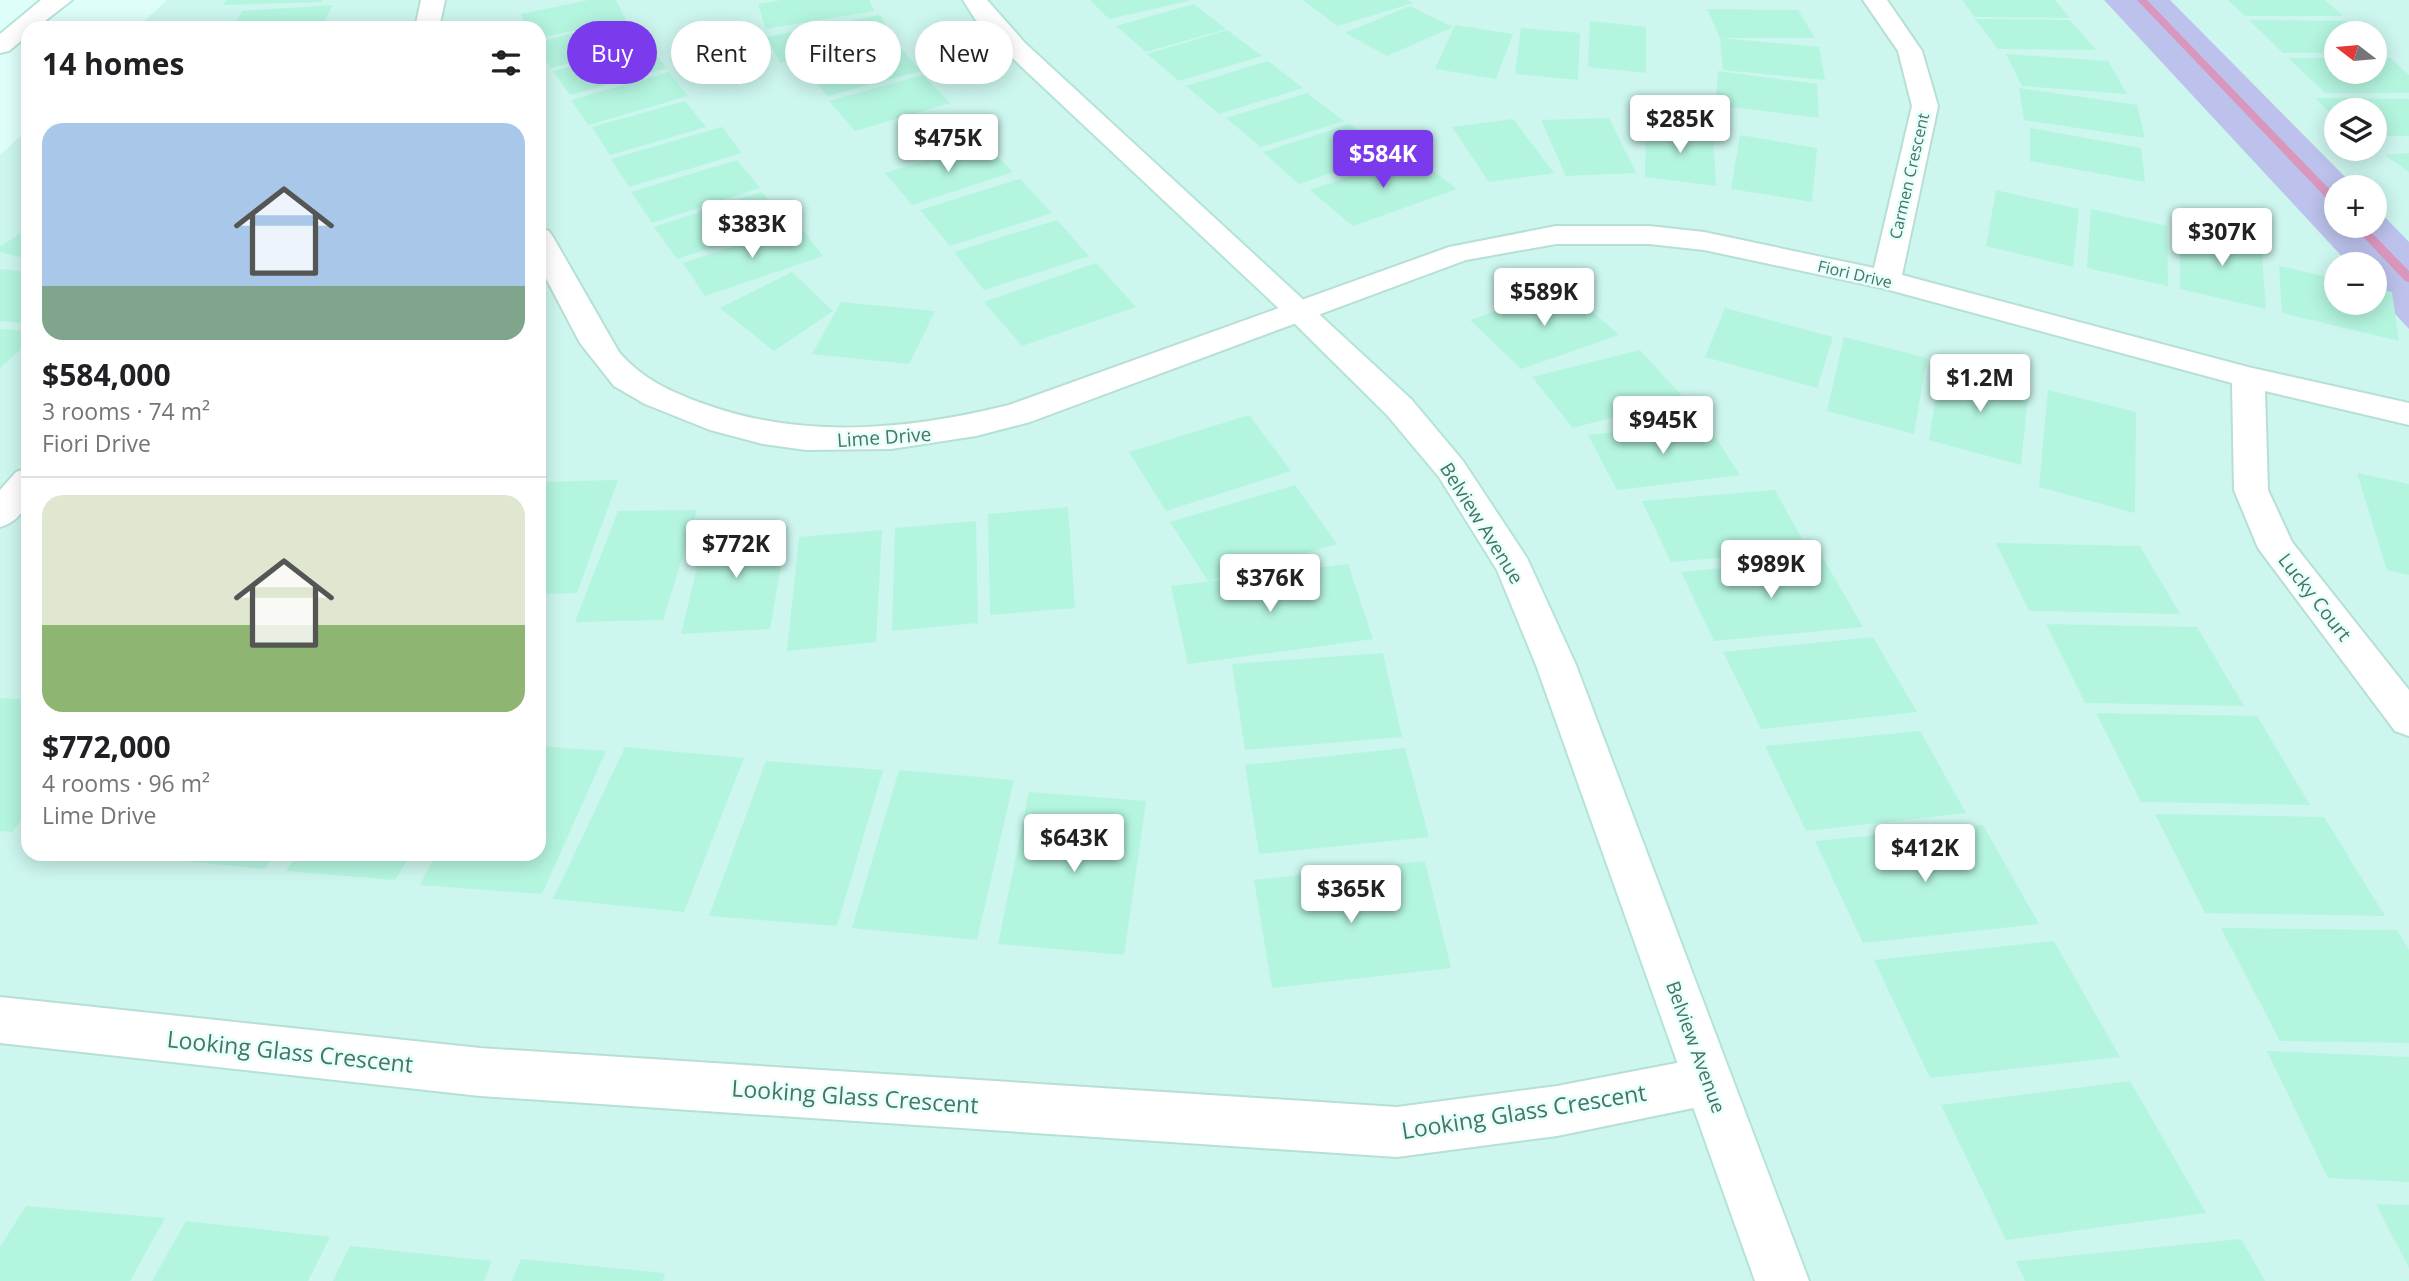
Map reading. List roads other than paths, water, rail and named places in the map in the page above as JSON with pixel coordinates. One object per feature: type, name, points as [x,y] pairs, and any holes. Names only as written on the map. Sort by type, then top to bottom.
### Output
[{"type":"street","points":[[429,21],[433,0]]},
{"type":"street","name":"Belview Avenue","points":[[975,0],[983,14],[1016,48],[1300,311],[1399,407],[1451,469],[1514,567],[1556,665],[1782,1281]]},
{"type":"street","name":"Carmen Crescent","points":[[1875,0],[1910,51],[1925,106],[1886,280]]},
{"type":"street","points":[[29,21],[53,1]]},
{"type":"street","points":[[0,46],[21,28]]},
{"type":"street","name":"Fiori Drive","points":[[1300,311],[1459,253],[1556,235],[1649,235],[1704,241],[1886,280],[2248,377],[2409,414]]},
{"type":"street","name":"Lime Drive","points":[[546,250],[603,352],[623,376],[667,401],[715,422],[828,441],[896,440],[980,425],[1018,414],[1300,311]]},
{"type":"street","name":"Lucky Court","points":[[2248,377],[2251,490],[2276,548],[2409,720]]},
{"type":"street","points":[[0,514],[21,488]]},
{"type":"street","name":"Looking Glass Crescent","points":[[0,1020],[480,1072],[1397,1132],[1557,1111],[1708,1081]]},
{"type":"waterway","points":[[2142,0],[2324,190]]},
{"type":"waterway","points":[[2371,238],[2409,278]]}]
